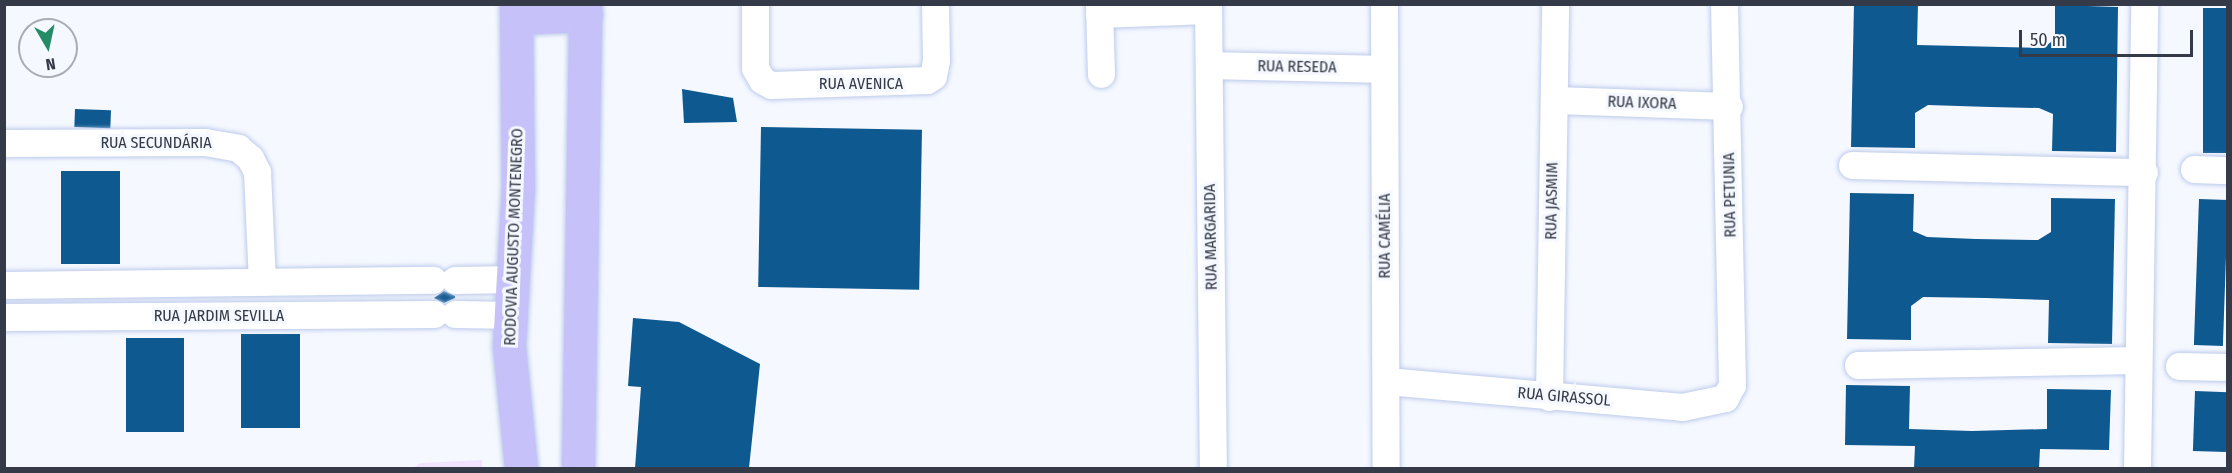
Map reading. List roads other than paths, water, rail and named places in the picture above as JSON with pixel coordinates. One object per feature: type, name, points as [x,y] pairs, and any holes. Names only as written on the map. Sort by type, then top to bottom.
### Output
[{"type":"main road","points":[[516,11],[585,10],[578,468]]},
{"type":"main road","name":"RODOVIA AUGUSTO MONTENEGRO","points":[[516,11],[518,186],[510,315],[520,468]]},
{"type":"street","name":"RUA AVENICA","points":[[755,4],[755,68],[762,80],[771,84],[915,84],[933,76],[936,60],[935,4]]},
{"type":"street","name":"RUA CAMÉLIA","points":[[1384,4],[1386,468]]},
{"type":"street","name":"RUA JASMIM","points":[[1549,397],[1555,4]]},
{"type":"street","name":"RUA PETUNIA","points":[[1725,4],[1729,106],[1732,385]]},
{"type":"street","points":[[2137,468],[2144,172],[2144,4]]},
{"type":"street","points":[[1101,74],[1099,9],[1208,7]]},
{"type":"street","name":"RUA MARGARIDA","points":[[1208,7],[1214,468]]},
{"type":"street","name":"RUA RESEDA","points":[[1209,65],[1384,69]]},
{"type":"street","name":"RUA IXORA","points":[[1554,100],[1729,106]]},
{"type":"street","name":"RUA SECUNDÁRIA","points":[[4,143],[205,142],[238,148],[250,158],[257,172],[262,282]]},
{"type":"street","points":[[1852,165],[2144,172]]},
{"type":"street","points":[[2194,170],[2228,170]]},
{"type":"street","name":"RUA JARDIM SEVILLA","points":[[4,285],[511,279]]},
{"type":"street","points":[[405,315],[402,289],[433,280]]},
{"type":"street","name":"RUA JARDIM SEVILLA","points":[[4,317],[510,315]]},
{"type":"street","points":[[1858,365],[2138,360]]},
{"type":"street","points":[[2179,366],[2228,367]]},
{"type":"street","name":"RUA GIRASSOL","points":[[1386,381],[1549,397],[1702,406],[1725,398],[1732,385]]}]
